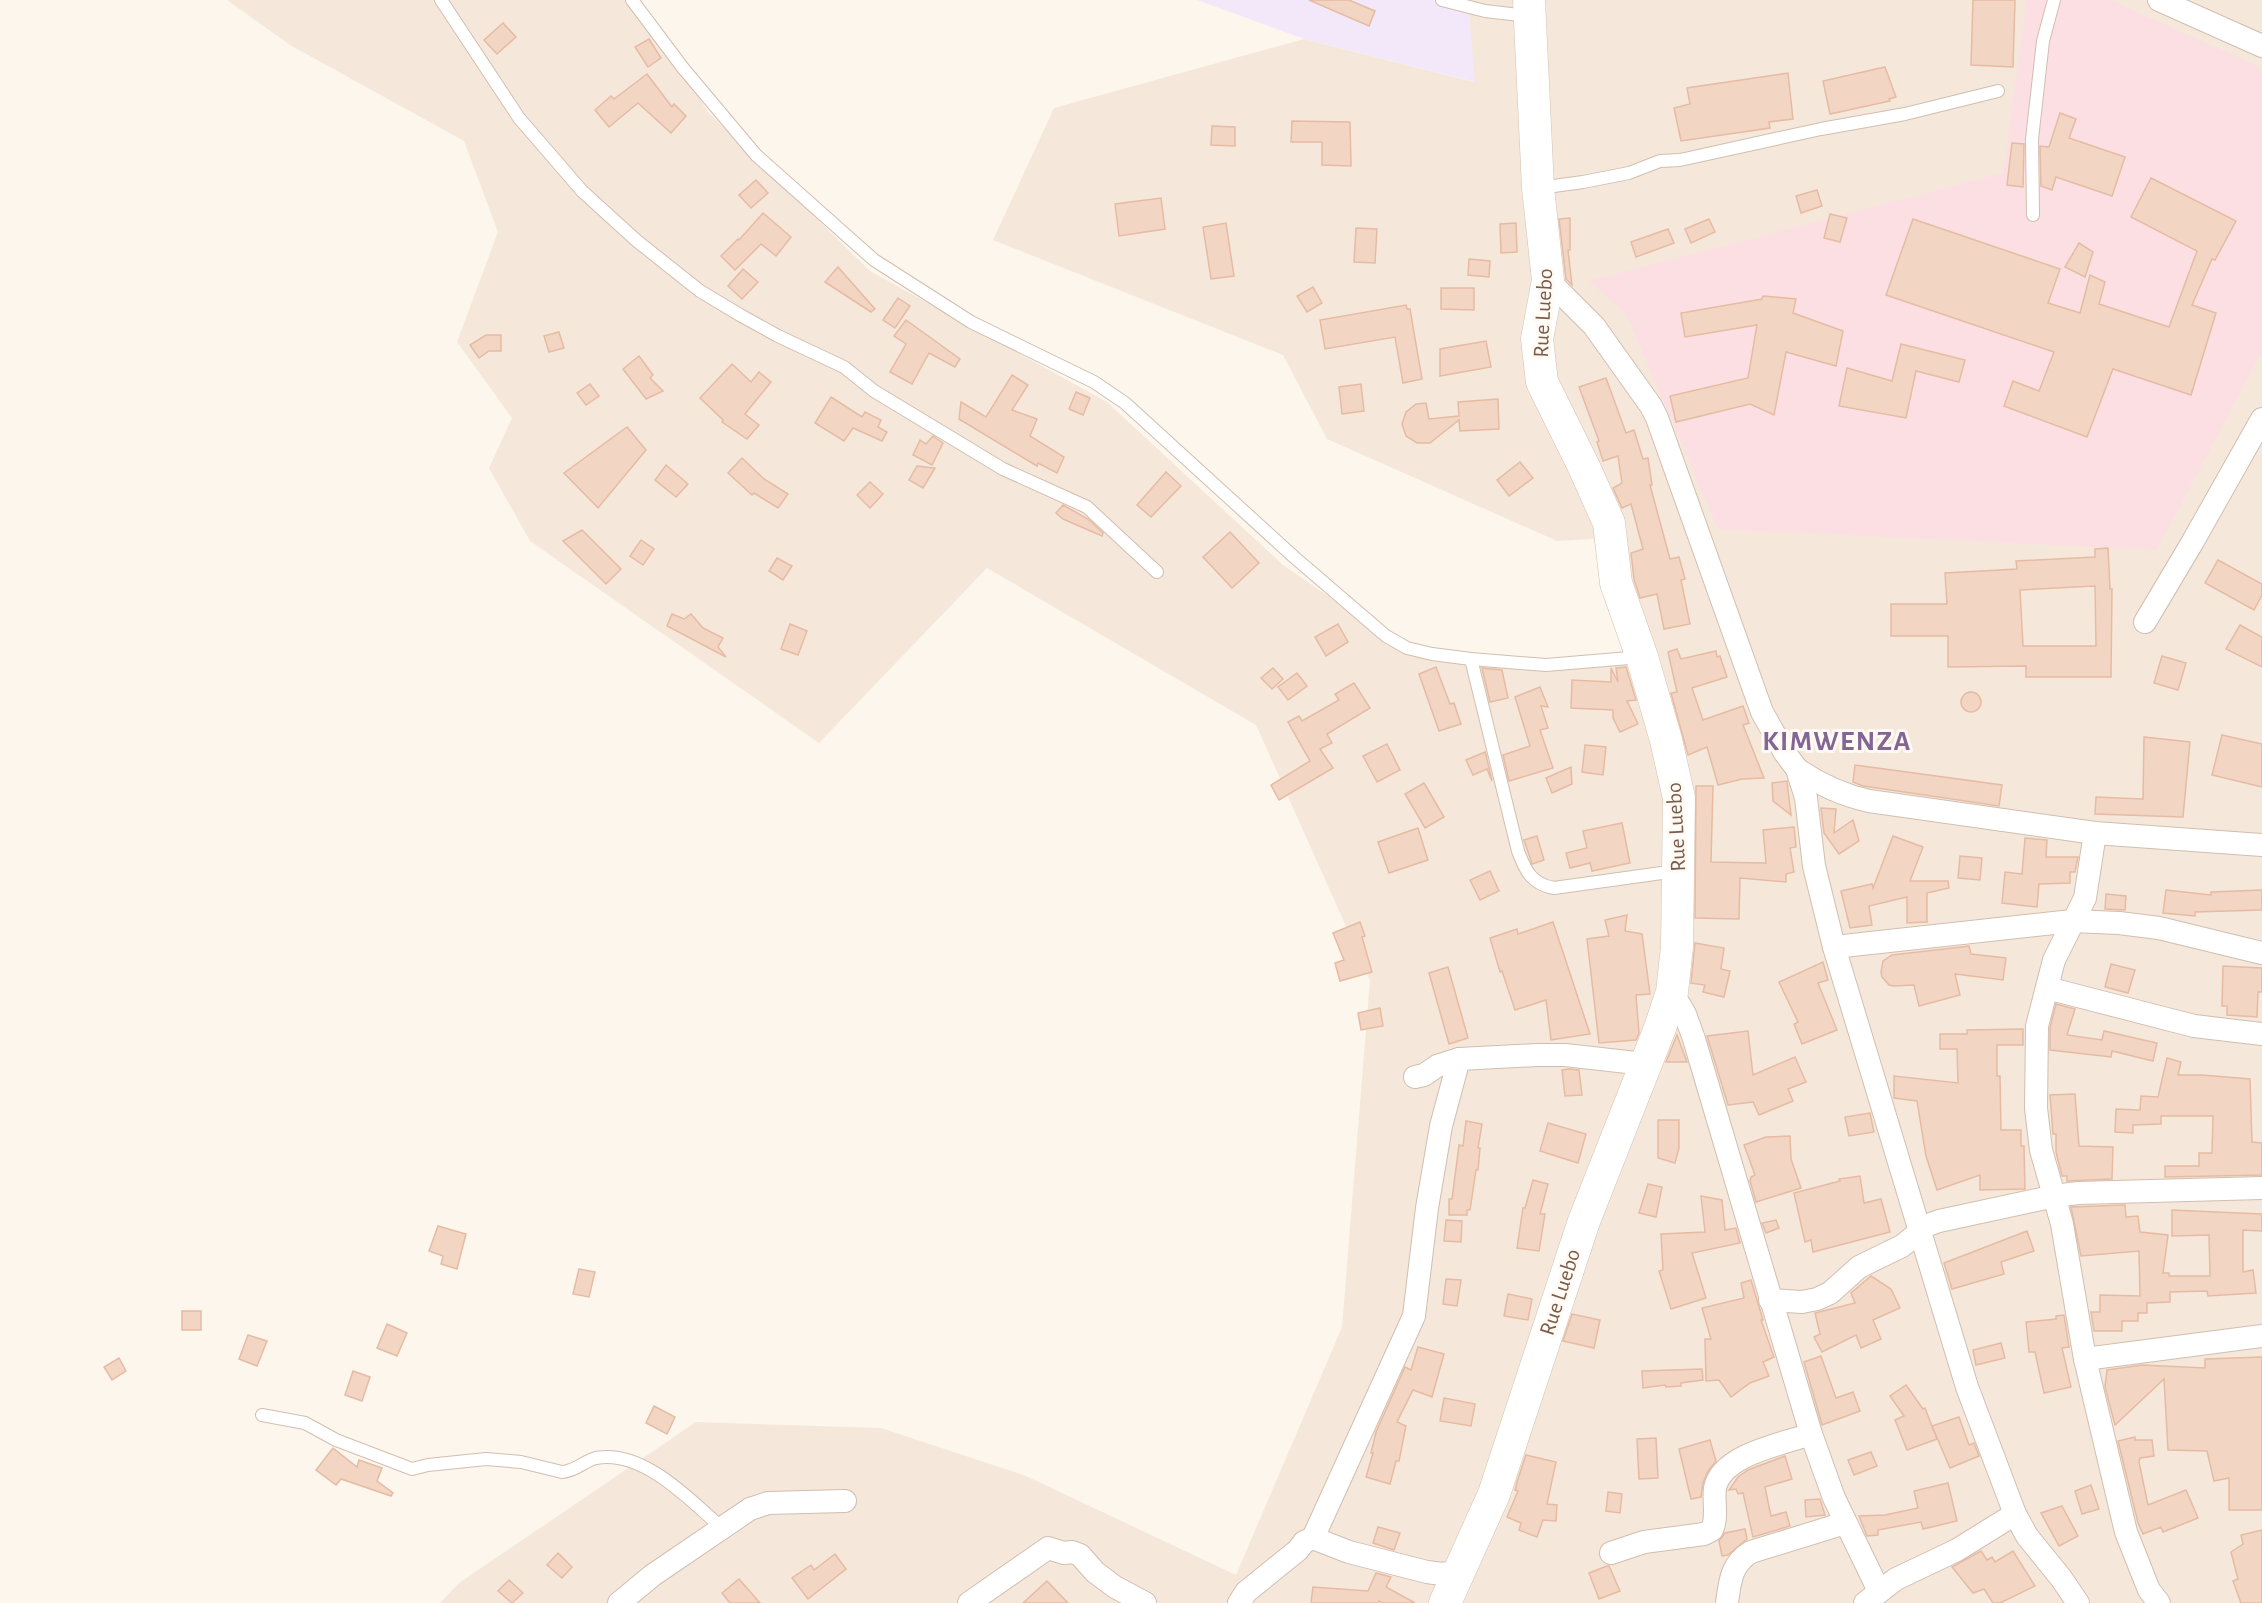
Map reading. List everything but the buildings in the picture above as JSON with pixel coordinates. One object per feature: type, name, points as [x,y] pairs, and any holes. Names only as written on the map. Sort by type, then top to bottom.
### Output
[{"type":"street","points":[[2159,0],[2262,46]]},
{"type":"street","name":"Rue Luebo","points":[[1445,1603],[1494,1494],[1584,1221],[1672,992],[1677,947],[1679,798],[1666,740],[1642,657],[1616,583],[1609,524],[1542,382],[1537,339],[1548,280],[1538,188],[1528,8]]},
{"type":"street","points":[[1548,280],[1594,326],[1654,412],[1762,712],[1785,753],[1797,769],[1821,785],[1852,797],[2095,832],[2262,845]]},
{"type":"street","points":[[2145,622],[2262,419]]},
{"type":"street","points":[[1797,769],[1806,798],[1814,866],[1834,947],[1967,1387],[2016,1514],[2027,1536],[2078,1603]]},
{"type":"street","points":[[2095,832],[2085,898],[2054,960],[2036,1035],[2036,1108],[2041,1150],[2062,1224],[2085,1359],[2126,1532],[2149,1590],[2159,1603]]},
{"type":"street","points":[[1834,947],[2072,921],[2159,928],[2262,952]]},
{"type":"street","points":[[2035,925],[2044,934],[2054,960]]},
{"type":"street","points":[[2047,988],[2194,1026],[2262,1034]]},
{"type":"street","points":[[1672,992],[1685,1014],[1694,1039],[1811,1434],[1872,1597],[1896,1579],[1957,1550],[2016,1514]]},
{"type":"street","points":[[1415,1077],[1424,1075],[1437,1066],[1460,1059],[1565,1055],[1645,1064]]},
{"type":"street","points":[[1239,1603],[1246,1592],[1298,1550],[1304,1542],[1313,1538],[1414,1316],[1427,1208],[1439,1138],[1460,1059]]},
{"type":"street","points":[[1770,1300],[1802,1302],[1830,1293],[1859,1267],[1902,1246],[1928,1225],[1939,1221],[2078,1193],[2262,1188]]},
{"type":"street","points":[[2085,1359],[2262,1336]]},
{"type":"street","points":[[1611,1553],[1644,1542],[1704,1534],[1712,1530],[1715,1517],[1715,1486],[1728,1465],[1740,1458],[1811,1434]]},
{"type":"street","points":[[619,1603],[653,1575],[750,1509],[768,1503],[845,1501]]},
{"type":"street","points":[[1727,1603],[1734,1566],[1742,1557],[1751,1552],[1845,1523]]},
{"type":"street","points":[[1313,1538],[1349,1552],[1419,1570],[1442,1574],[1458,1572]]},
{"type":"street","points":[[969,1603],[1048,1548],[1080,1555],[1095,1572],[1115,1587],[1144,1603]]},
{"type":"lane","points":[[441,0],[519,118],[582,191],[637,242],[700,291],[740,315],[844,367],[874,391],[1003,469],[1088,507],[1157,572]]},
{"type":"lane","points":[[632,0],[683,68],[756,155],[874,260],[971,322],[1094,382],[1125,403],[1294,557],[1386,636],[1407,648],[1471,659],[1546,665],[1642,657]]},
{"type":"lane","points":[[1442,0],[1485,11],[1528,8]]},
{"type":"lane","points":[[2033,215],[2032,139],[2043,41],[2054,0]]},
{"type":"lane","points":[[1538,188],[1629,173],[1660,161],[1688,158],[1821,129],[1905,114],[1998,91]]},
{"type":"lane","points":[[1471,659],[1518,850],[1526,873],[1539,883],[1554,888],[1679,871]]},
{"type":"lane","points":[[262,1415],[305,1423],[336,1440],[412,1469],[428,1465],[486,1459],[521,1462],[569,1472],[595,1458],[623,1458],[658,1473],[722,1528]]},
{"type":"shaded area","points":[[227,0],[639,0],[708,112],[870,271],[1107,402],[1283,565],[1386,636],[1407,648],[1546,665],[1642,657],[1610,538],[1557,541],[1327,439],[1283,355],[993,240],[1054,108],[1304,39],[1474,82],[1468,0],[2262,0],[2262,1603],[440,1603],[459,1583],[696,1422],[881,1428],[1026,1476],[1236,1575],[1342,1327],[1370,980],[1256,725],[987,568],[819,743],[530,541],[489,468],[512,418],[457,342],[498,232],[464,141],[290,45]]},
{"type":"shaded area","points":[[1197,0],[1468,0],[1475,82],[1304,39]]},
{"type":"shaded area","points":[[2027,0],[2110,0],[2262,68],[2262,351],[2157,550],[1718,529],[1626,314],[1589,281],[2003,173]]},
{"type":"district","name":"KIMWENZA","points":[[1837,742]]}]
